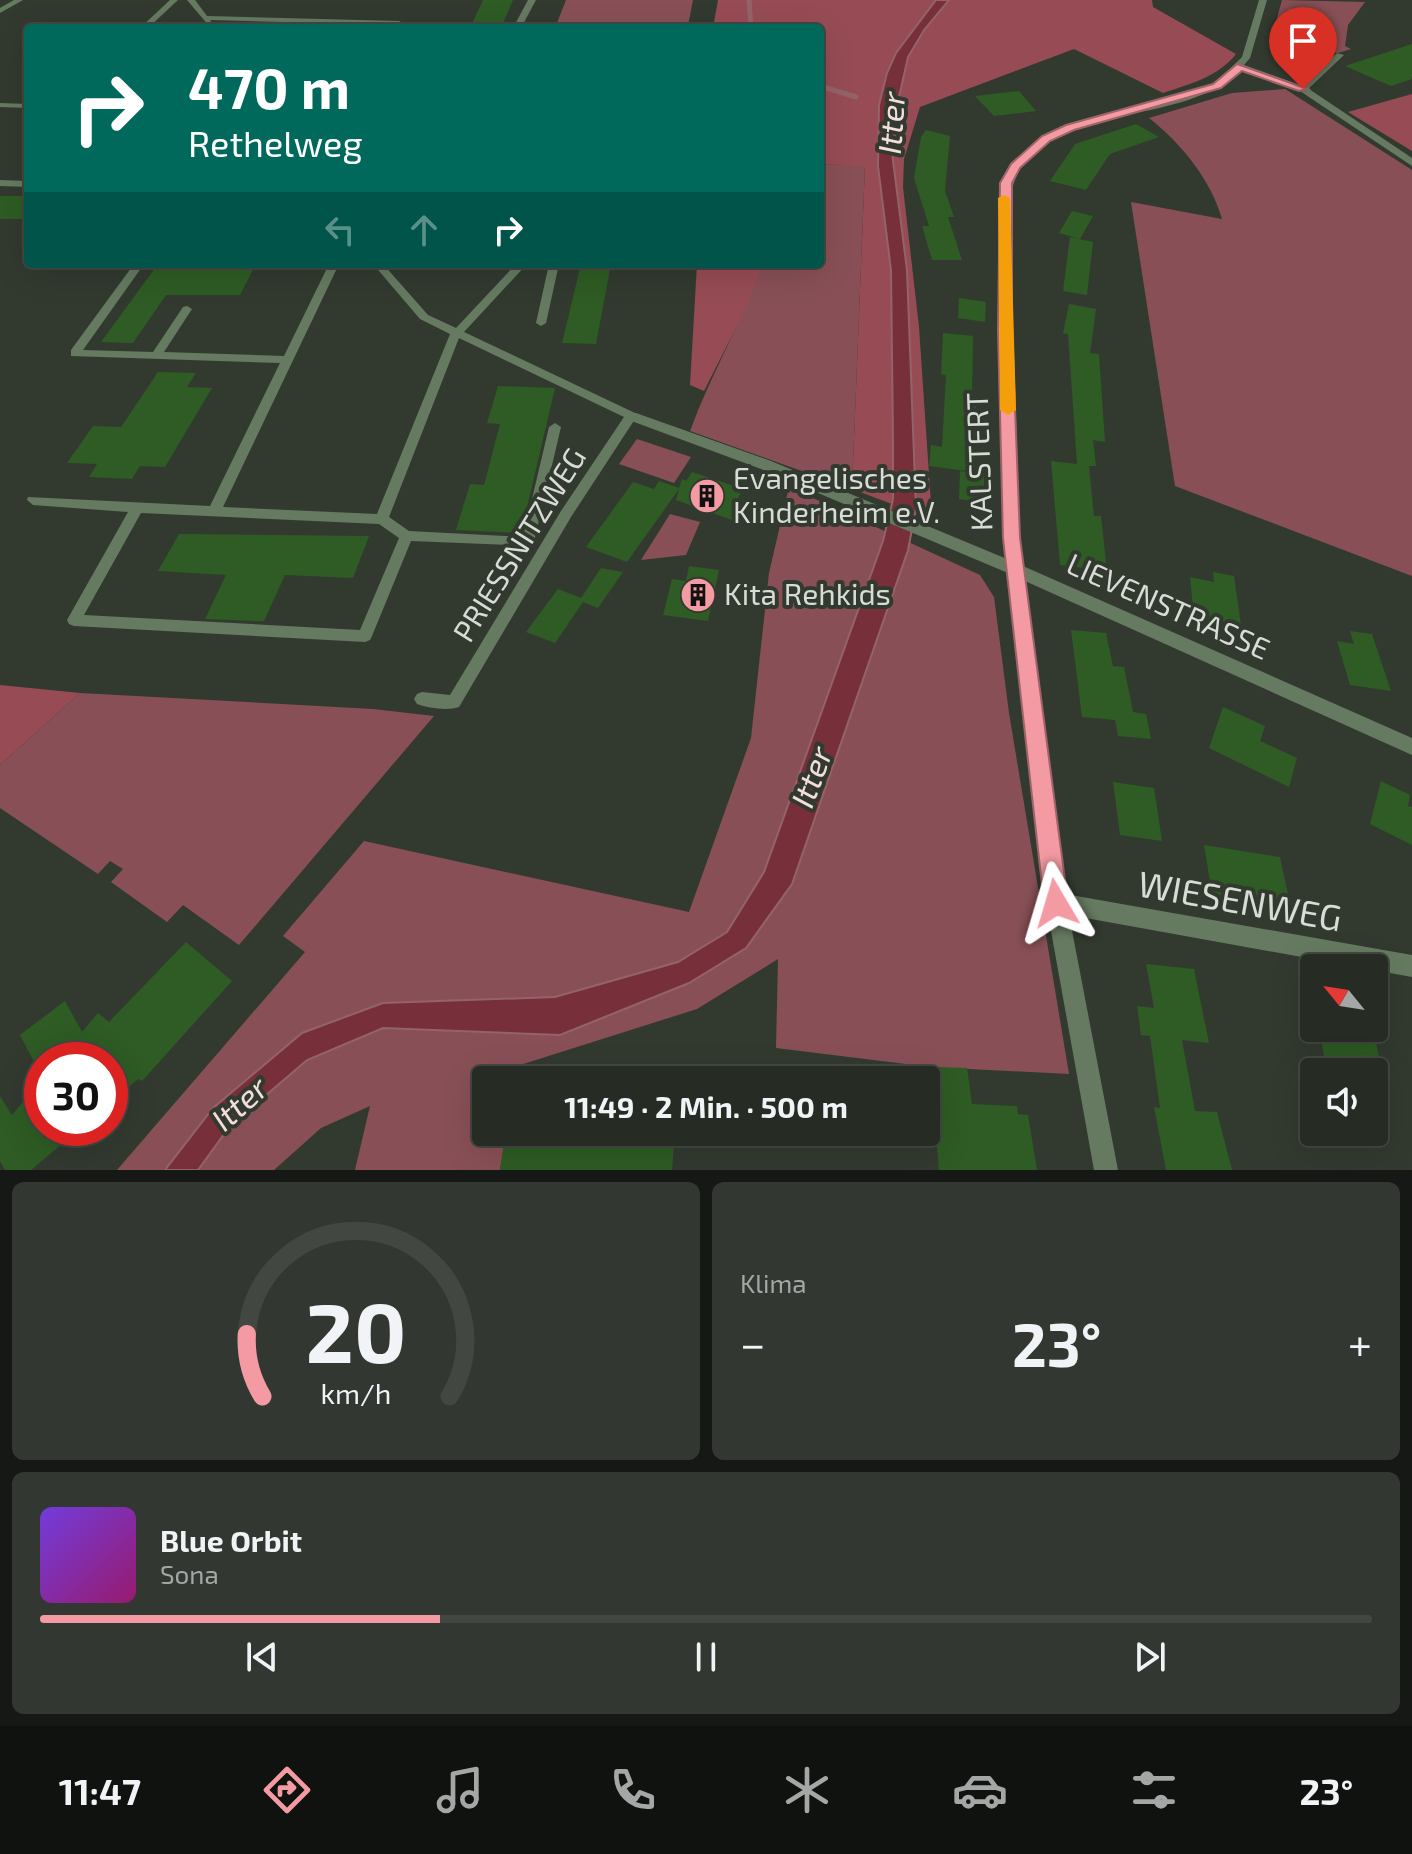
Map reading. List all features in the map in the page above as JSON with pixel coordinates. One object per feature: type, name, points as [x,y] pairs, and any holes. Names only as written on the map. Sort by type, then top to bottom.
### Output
[{"type":"street","points":[[1263,0],[1241,67],[1303,89],[1412,163]]},
{"type":"street","name":"KALSTERT","points":[[1106,1170],[1056,903],[1012,538],[1005,330],[1006,183],[1015,166],[1046,139],[1070,128],[1217,86],[1241,67]]},
{"type":"street","name":"LIEVENSTRASSE","points":[[631,416],[766,465],[1016,570],[1412,747]]},
{"type":"street","name":"WIESENWEG","points":[[1056,903],[1412,966]]},
{"type":"lane","points":[[0,11],[19,0]]},
{"type":"lane","points":[[148,24],[174,0]]},
{"type":"lane","points":[[191,0],[209,24]]},
{"type":"lane","points":[[519,24],[532,0]]},
{"type":"lane","points":[[205,18],[398,24]]},
{"type":"lane","points":[[1303,89],[1340,55]]},
{"type":"lane","points":[[0,105],[24,106]]},
{"type":"lane","points":[[0,183],[24,184]]},
{"type":"lane","points":[[136,268],[75,353],[287,360]]},
{"type":"lane","points":[[214,512],[332,268]]},
{"type":"lane","points":[[381,268],[424,317],[455,335],[631,416]]},
{"type":"lane","points":[[382,519],[455,335],[518,268]]},
{"type":"lane","points":[[541,323],[553,268]]},
{"type":"lane","points":[[156,356],[187,309]]},
{"type":"lane","name":"PRIESSNITZWEG","points":[[422,699],[454,702],[563,532],[631,416]]},
{"type":"lane","points":[[33,500],[382,519],[406,536],[528,542],[555,427]]},
{"type":"lane","points":[[137,508],[74,620],[365,636],[406,536]]},
{"type":"shaded area","points":[[566,0],[693,0],[688,24],[557,23]]},
{"type":"shaded area","points":[[718,0],[1152,0],[1153,7],[1236,54],[1212,74],[1163,93],[1074,49],[920,107],[904,159],[903,187],[919,327],[932,519],[852,489],[865,166],[824,164],[824,24],[714,24]]},
{"type":"shaded area","points":[[1282,0],[1365,2],[1348,25],[1345,46],[1351,49],[1338,53],[1314,50],[1297,72],[1280,56],[1274,40]]},
{"type":"shaded area","points":[[1285,89],[1412,170],[1412,576],[1175,486],[1131,202],[1222,219],[1203,176],[1172,139],[1149,118],[1232,93]]},
{"type":"shaded area","points":[[1412,94],[1412,151],[1348,112]]},
{"type":"shaded area","points":[[824,164],[865,165],[852,489],[690,431],[760,268],[824,268]]},
{"type":"shaded area","points":[[697,268],[761,268],[748,304],[704,391],[690,385]]},
{"type":"shaded area","points":[[637,439],[691,457],[674,483],[619,464]]},
{"type":"shaded area","points":[[789,487],[980,575],[994,597],[1009,713],[1069,1074],[922,1066],[776,1048],[778,959],[697,1009],[517,1066],[472,1066],[472,1146],[504,1146],[500,1170],[355,1170],[370,1106],[321,1128],[274,1170],[117,1170],[305,952],[283,936],[364,841],[689,912],[751,738],[769,573]]},
{"type":"shaded area","points":[[670,514],[700,522],[686,555],[641,560]]},
{"type":"shaded area","points":[[0,685],[80,693],[0,765]]},
{"type":"shaded area","points":[[80,693],[373,709],[434,716],[239,945],[183,905],[167,922],[111,882],[123,869],[110,861],[98,874],[0,808],[0,765]]},
{"type":"water","name":"Itter","points":[[936,0],[949,0],[924,30],[908,57],[890,137],[907,270],[916,509],[908,550],[792,884],[746,948],[689,983],[560,1035],[383,1028],[307,1060],[230,1126],[198,1170],[165,1170],[213,1108],[302,1033],[383,1003],[555,997],[678,962],[727,932],[764,872],[883,541],[893,499],[891,270],[878,166],[879,105],[896,53]]},
{"type":"building","points":[[483,0],[513,0],[503,24],[472,24]]},
{"type":"building","points":[[1412,44],[1412,79],[1391,86],[1345,66]]},
{"type":"building","points":[[1019,91],[1036,111],[994,116],[975,96]]},
{"type":"building","points":[[1136,124],[1159,137],[1110,154],[1086,190],[1050,181],[1075,144]]},
{"type":"building","points":[[926,130],[950,136],[945,191],[954,217],[948,217],[962,260],[932,260],[922,226],[929,226],[914,178],[921,137]]},
{"type":"building","points":[[0,196],[24,196],[24,219],[0,219]]},
{"type":"building","points":[[1072,211],[1093,216],[1080,239],[1059,233]]},
{"type":"building","points":[[1070,237],[1093,242],[1087,295],[1063,291]]},
{"type":"building","points":[[155,268],[254,268],[240,295],[166,295],[133,343],[101,342]]},
{"type":"building","points":[[580,268],[610,268],[596,344],[562,343]]},
{"type":"building","points":[[959,298],[986,302],[985,322],[958,318]]},
{"type":"building","points":[[1069,304],[1096,309],[1090,353],[1099,354],[1105,442],[1093,440],[1096,466],[1089,466],[1094,516],[1101,516],[1107,571],[1060,565],[1051,461],[1077,464],[1068,334],[1063,333]]},
{"type":"building","points":[[943,333],[973,336],[972,401],[976,401],[974,472],[929,466],[931,445],[942,447],[946,375],[941,374]]},
{"type":"building","points":[[158,372],[196,373],[187,387],[212,388],[165,467],[140,466],[132,479],[89,477],[97,464],[67,463],[93,426],[121,427]]},
{"type":"building","points":[[498,386],[555,388],[521,533],[456,530],[470,484],[484,485],[500,424],[487,423]]},
{"type":"building","points":[[960,471],[984,474],[984,503],[959,499]]},
{"type":"building","points":[[692,472],[743,489],[738,498],[743,500],[732,520],[676,500],[679,489],[627,562],[586,547],[633,482],[654,489],[659,481],[679,488],[682,479],[686,481]]},
{"type":"building","points":[[179,534],[369,536],[353,578],[285,575],[264,621],[257,621],[205,619],[226,575],[158,571]]},
{"type":"building","name":"Kita Rehkids","points":[[689,566],[719,570],[708,621],[663,615],[672,579],[686,581]]},
{"type":"building","points":[[601,568],[623,572],[598,608],[583,602],[555,643],[526,632],[558,589],[581,598]]},
{"type":"building","points":[[1213,572],[1234,576],[1241,625],[1194,616],[1190,577],[1214,582]]},
{"type":"building","points":[[1071,630],[1106,633],[1113,666],[1124,667],[1133,712],[1146,714],[1151,739],[1118,736],[1115,720],[1082,717]]},
{"type":"building","points":[[1350,631],[1372,634],[1391,691],[1350,685],[1337,641],[1354,644]]},
{"type":"building","points":[[1223,707],[1265,726],[1260,741],[1297,758],[1289,787],[1209,748]]},
{"type":"building","points":[[1381,781],[1410,795],[1408,806],[1412,807],[1412,845],[1370,824]]},
{"type":"building","points":[[1113,782],[1154,788],[1162,841],[1120,835]]},
{"type":"building","points":[[1204,845],[1280,857],[1292,913],[1213,900]]},
{"type":"building","points":[[186,942],[232,981],[142,1081],[138,1079],[128,1088],[128,1042],[24,1043],[20,1035],[65,1001],[82,1032],[98,1013],[109,1022]]},
{"type":"building","points":[[1146,964],[1194,969],[1209,1043],[1182,1040],[1195,1111],[1217,1112],[1232,1170],[1166,1170],[1154,1107],[1160,1108],[1150,1036],[1141,1035],[1137,1006],[1154,1008]]},
{"type":"building","points":[[1322,1042],[1376,1042],[1379,1058],[1324,1058]]},
{"type":"building","points":[[940,1067],[967,1068],[972,1104],[1017,1106],[1018,1114],[1028,1115],[1037,1170],[939,1170]]},
{"type":"building","points":[[0,1096],[12,1115],[24,1101],[24,1146],[60,1146],[31,1170],[5,1170],[0,1161]]},
{"type":"building","points":[[504,1146],[674,1146],[672,1170],[500,1170]]},
{"type":"waterway","points":[[749,0],[751,24]]},
{"type":"waterway","points":[[824,87],[856,97]]},
{"type":"slow traffic","points":[[1004,198],[1008,410]]},
{"type":"place","name":"Evangelisches Kinderheim e.V.","points":[[707,496]]},
{"type":"place","name":"Kita Rehkids","points":[[698,595]]},
{"type":"route","points":[[1056,903],[1012,538],[1005,330],[1006,183],[1015,166],[1046,139],[1070,128],[1217,86],[1241,67],[1303,89]]}]
